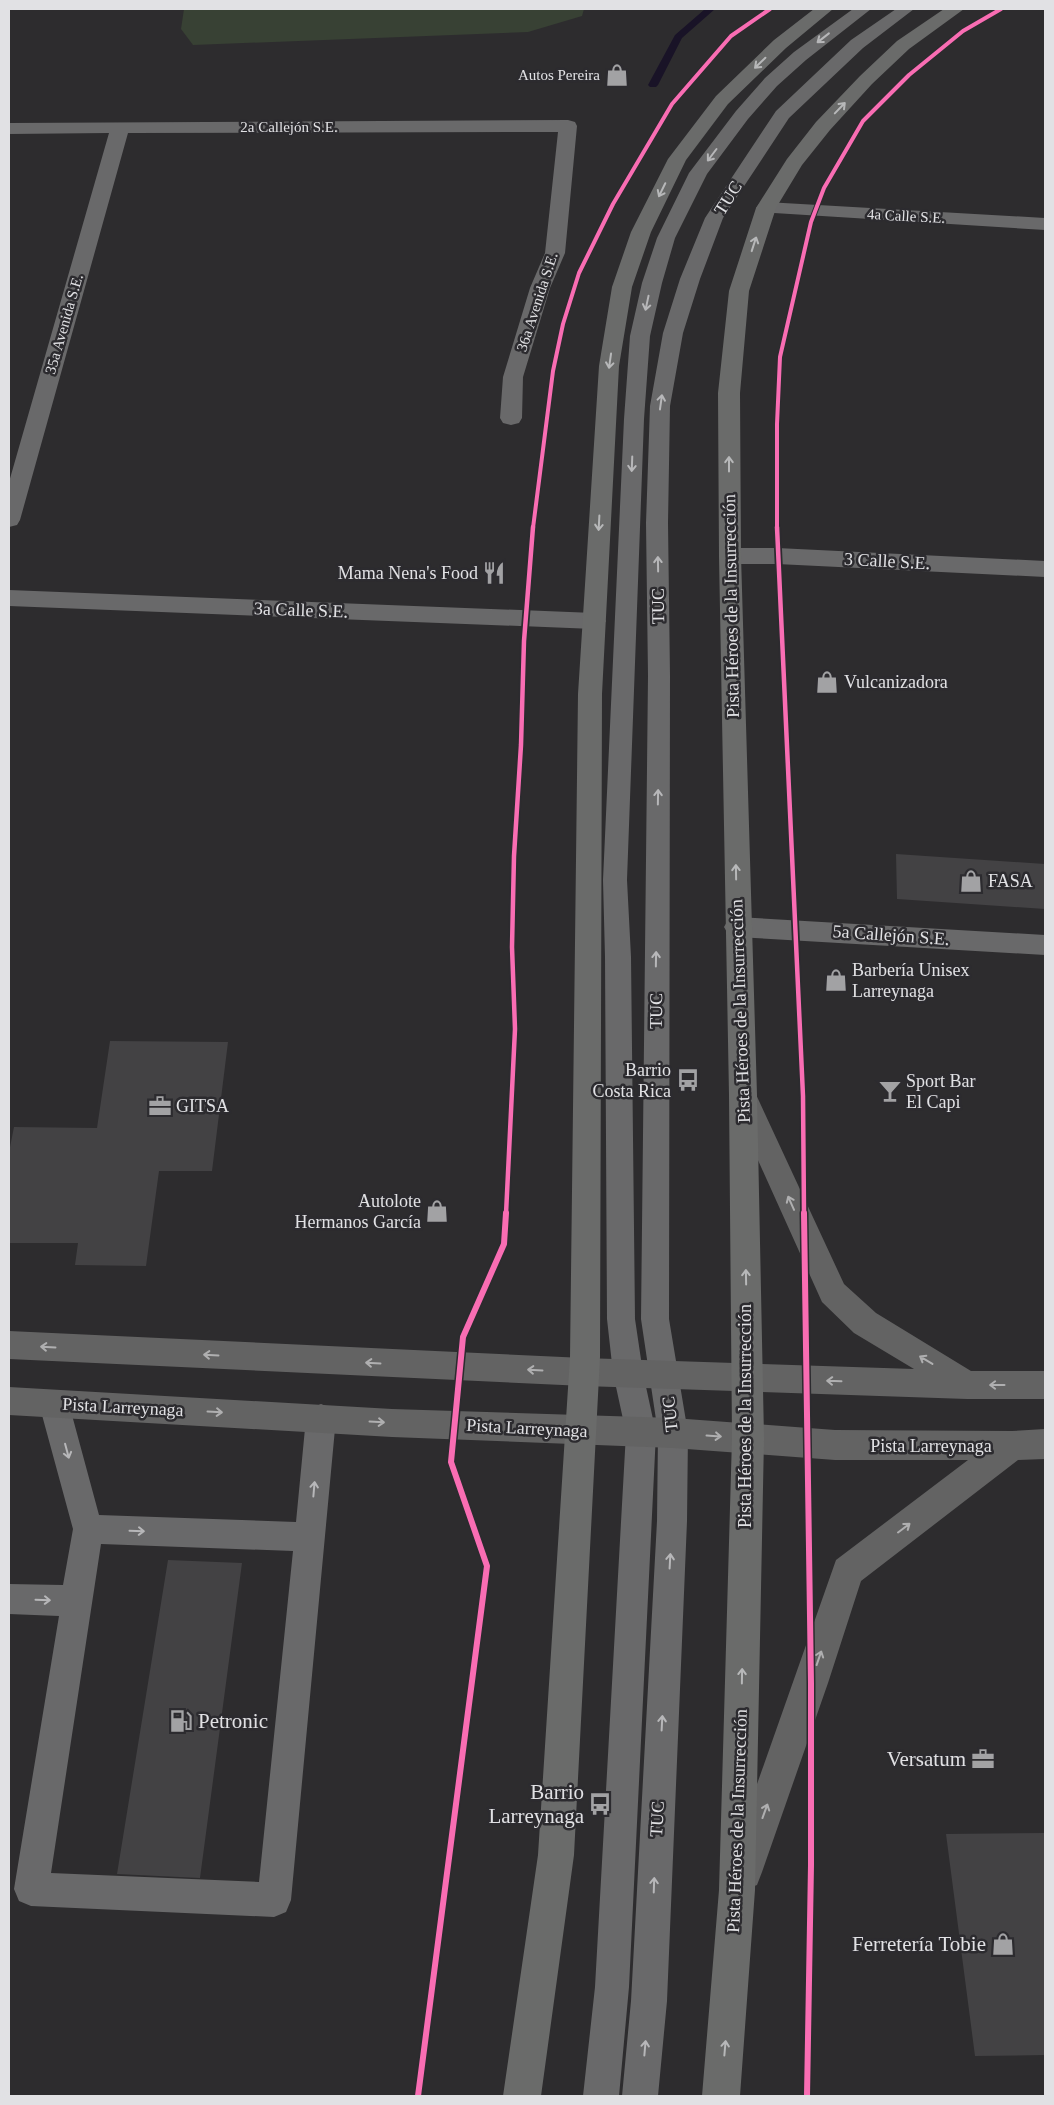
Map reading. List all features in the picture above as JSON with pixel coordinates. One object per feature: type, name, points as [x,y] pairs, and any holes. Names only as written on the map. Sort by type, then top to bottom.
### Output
[{"type":"main road","points":[[522,2096],[556,1855],[582,1431],[590,694],[608,366],[622,287],[641,232],[677,159],[722,100],[780,44],[824,9]]},
{"type":"main road","name":"Pista Héroes de la Insurrección","points":[[721,2096],[737,1890],[748,1438],[730,556],[729,393],[739,291],[766,208],[794,163],[823,126],[866,80],[903,46],[955,9]]},
{"type":"main road","points":[[742,1095],[833,1293],[865,1323],[968,1385]]},
{"type":"main road","points":[[9,1345],[584,1372],[968,1385],[1045,1385]]},
{"type":"main road","name":"Pista Larreynaga","points":[[9,1401],[582,1431],[673,1433],[835,1445],[1012,1446],[1045,1444]]},
{"type":"main road","points":[[737,1890],[808,1693],[848,1571],[1012,1446]]},
{"type":"street","name":"2a Callejón S.E.","points":[[9,128],[568,126]]},
{"type":"street","name":"36a Avenida S.E.","points":[[511,418],[514,377],[540,288],[555,253],[568,126]]},
{"type":"street","name":"35a Avenida S.E.","points":[[9,520],[120,128]]},
{"type":"street","name":"4a Calle S.E.","points":[[766,208],[1045,224]]},
{"type":"street","name":"3 Calle S.E.","points":[[730,556],[777,556],[1045,569]]},
{"type":"street","name":"3a Calle S.E.","points":[[9,598],[594,622]]},
{"type":"street","name":"5a Callejón S.E.","points":[[737,927],[1045,945]]},
{"type":"lane","name":"TUC","points":[[601,2096],[612,1987],[640,1433],[628,1373],[621,1319],[618,957],[615,880],[634,419],[640,336],[652,284],[666,238],[698,173],[742,115],[771,82],[800,56],[862,9]]},
{"type":"lane","name":"TUC","points":[[640,2096],[649,2001],[671,1547],[673,1433],[665,1374],[654,1319],[659,686],[657,523],[662,397],[676,324],[690,279],[714,218],[782,115],[857,44],[906,9]]},
{"type":"lane","points":[[54,1404],[88,1529],[31,1889],[274,1900],[320,1418]]},
{"type":"lane","points":[[88,1529],[309,1537]]},
{"type":"lane","points":[[9,1598],[77,1601]]},
{"type":"green space","points":[[184,9],[584,9],[582,16],[528,32],[193,45],[181,29]]},
{"type":"building","name":"FASA","points":[[896,854],[1045,864],[1045,909],[897,899]]},
{"type":"building","name":"GITSA","points":[[110,1041],[228,1042],[212,1171],[159,1171],[146,1266],[75,1265],[78,1243],[9,1243],[9,1152],[14,1127],[97,1128]]},
{"type":"building","name":"Petronic","points":[[168,1560],[242,1563],[200,1878],[117,1874]]},
{"type":"building","name":"Ferretería Tobie","points":[[1045,1833],[1045,2055],[975,2056],[946,1834]]},
{"type":"waterway","points":[[653,85],[678,37],[710,9]]},
{"type":"cycle path","points":[[418,2096],[487,1566],[451,1462],[463,1337],[504,1244],[515,1029],[512,947],[514,856],[521,745],[524,641],[530,555],[553,371],[563,324],[579,273],[613,204],[672,104],[731,36],[770,9]]},
{"type":"cycle path","points":[[807,2096],[811,1865],[811,1683],[806,1442],[803,1096],[777,556],[777,424],[780,357],[811,222],[824,188],[863,121],[909,75],[963,31],[1001,9]]},
{"type":"place","name":"Autos Pereira","points":[[617,75]]},
{"type":"place","name":"Mama Nena's Food","points":[[494,573]]},
{"type":"place","name":"Vulcanizadora","points":[[827,682]]},
{"type":"place","name":"FASA","points":[[971,881]]},
{"type":"place","name":"Barbería Unisex Larreynaga","points":[[836,980]]},
{"type":"place","name":"Barrio Costa Rica","points":[[688,1080]]},
{"type":"place","name":"Sport Bar El Capi","points":[[890,1091]]},
{"type":"place","name":"GITSA","points":[[160,1106]]},
{"type":"place","name":"Autolote Hermanos García","points":[[437,1211]]},
{"type":"place","name":"Petronic","points":[[181,1721]]},
{"type":"place","name":"Versatum","points":[[983,1759]]},
{"type":"place","name":"Barrio Larreynaga","points":[[600,1804]]},
{"type":"place","name":"Ferretería Tobie","points":[[1003,1944]]}]
